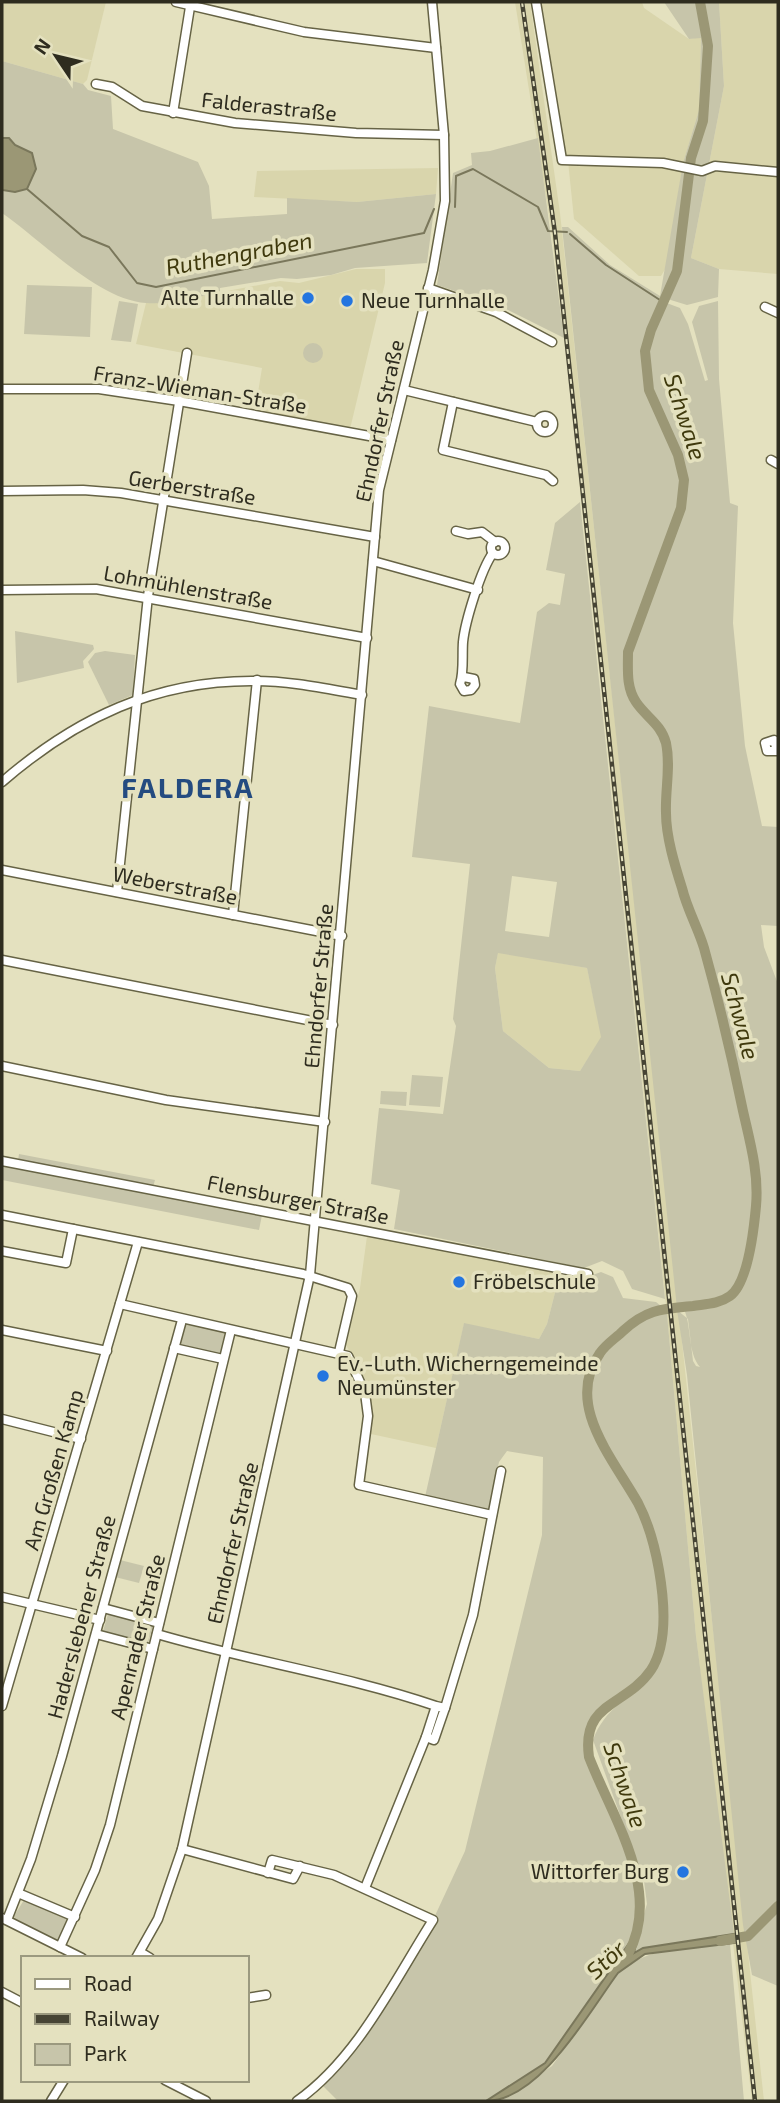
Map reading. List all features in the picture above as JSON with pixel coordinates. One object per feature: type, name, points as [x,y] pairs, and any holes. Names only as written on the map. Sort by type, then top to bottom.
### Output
[{"type":"street","points":[[176,2],[304,32],[436,48]]},
{"type":"street","name":"Ehndorfer Straße","points":[[138,1955],[163,1907],[182,1849],[310,1275],[342,936],[379,490],[428,288],[445,201],[444,135],[432,2]]},
{"type":"street","points":[[536,2],[562,160],[663,163],[697,170],[715,166],[778,172]]},
{"type":"street","points":[[173,113],[190,6]]},
{"type":"street","name":"Falderastraße","points":[[96,84],[112,87],[142,106],[235,123],[342,132],[444,135]]},
{"type":"street","points":[[428,288],[496,312],[552,342]]},
{"type":"street","points":[[765,307],[778,313]]},
{"type":"street","points":[[117,892],[148,596],[187,353]]},
{"type":"street","name":"Franz-Wieman-Straße","points":[[2,388],[99,389],[391,440]]},
{"type":"street","points":[[404,390],[537,422]]},
{"type":"street","points":[[453,402],[443,450],[546,475],[553,481]]},
{"type":"street","name":"Gerberstraße","points":[[2,491],[83,490],[162,499],[375,537]]},
{"type":"street","points":[[456,531],[468,534],[482,532],[495,542],[502,542],[506,549],[502,555],[493,554]]},
{"type":"street","points":[[464,677],[463,639],[484,568],[493,554],[491,546],[495,542]]},
{"type":"street","points":[[373,561],[478,590]]},
{"type":"street","name":"Lohmühlenstraße","points":[[2,590],[96,589],[148,596],[367,638]]},
{"type":"street","points":[[233,915],[257,680]]},
{"type":"street","points":[[2,782],[71,729],[136,698],[176,688],[257,680],[362,695]]},
{"type":"street","name":"Weberstraße","points":[[2,870],[342,936]]},
{"type":"street","points":[[2,960],[333,1025]]},
{"type":"street","points":[[2,1066],[166,1100],[324,1122]]},
{"type":"street","name":"Flensburger Straße","points":[[2,1161],[588,1274]]},
{"type":"street","points":[[2,1215],[310,1275],[348,1288],[352,1296],[339,1352]]},
{"type":"street","points":[[2,1251],[65,1263],[73,1229]]},
{"type":"street","name":"Am Großen Kamp","points":[[2,1706],[138,1242]]},
{"type":"street","points":[[120,1304],[295,1345],[339,1352],[354,1364],[365,1392],[369,1416],[358,1479],[362,1487],[492,1515]]},
{"type":"street","name":"Haderslebener Straße","points":[[5,1919],[18,1893],[49,1802],[182,1320]]},
{"type":"street","points":[[2,1330],[107,1351]]},
{"type":"street","name":"Apenrader Straße","points":[[60,1947],[103,1848],[231,1330]]},
{"type":"street","points":[[174,1348],[223,1359]]},
{"type":"street","points":[[3,1421],[81,1439]]},
{"type":"street","points":[[365,1888],[426,1737],[434,1740],[441,1707],[473,1615],[501,1471]]},
{"type":"street","points":[[2,1597],[100,1620]]},
{"type":"street","points":[[103,1608],[159,1623]]},
{"type":"street","points":[[96,1634],[153,1649]]},
{"type":"street","points":[[157,1634],[226,1654],[377,1686],[441,1707]]},
{"type":"street","points":[[182,1849],[293,1879],[300,1866]]},
{"type":"street","points":[[268,1873],[272,1860],[300,1866],[365,1888],[433,1920],[368,2023],[320,2082],[297,2101]]},
{"type":"street","points":[[18,1893],[75,1917]]},
{"type":"street","points":[[5,1919],[78,1956]]},
{"type":"street","points":[[2,1992],[21,2002]]},
{"type":"street","points":[[248,1997],[266,1995]]},
{"type":"street","points":[[51,2101],[63,2082]]},
{"type":"street","points":[[169,2082],[206,2101]]},
{"type":"shaded area","points":[[2,2],[106,2],[87,80],[83,84],[2,61]]},
{"type":"shaded area","points":[[515,2],[530,2],[560,213],[764,2101],[752,2101],[696,1636],[667,1314],[564,338],[551,228]]},
{"type":"shaded area","points":[[536,2],[642,2],[644,8],[689,39],[701,37],[699,110],[683,163],[667,266],[661,276],[639,276],[574,219],[568,161],[562,160]]},
{"type":"shaded area","points":[[719,2],[778,2],[778,274],[719,269],[691,258],[724,86]]},
{"type":"shaded area","points":[[2,138],[9,138],[15,145],[32,153],[36,169],[27,189],[15,192],[2,190]]},
{"type":"shaded area","points":[[438,168],[436,194],[357,202],[254,197],[257,171]]},
{"type":"shaded area","points":[[356,269],[385,269],[385,283],[350,429],[255,411],[262,368],[136,344],[146,303],[175,301],[280,281],[299,283]]},
{"type":"shaded area","points":[[498,952],[587,968],[602,1037],[580,1071],[549,1068],[503,1031],[495,968]]},
{"type":"shaded area","points":[[367,1236],[556,1271],[559,1277],[547,1324],[539,1339],[464,1324],[436,1448],[371,1434],[373,1411],[366,1381],[346,1345],[360,1288]]},
{"type":"shaded area","points":[[734,1934],[735,1943],[645,1954],[618,1973],[578,2031],[544,2071],[506,2097],[486,2101],[545,2063],[630,1942],[636,1944],[634,1953],[643,1948]]},
{"type":"green space","points":[[664,2],[719,2],[724,86],[691,258],[719,269],[718,297],[687,305],[661,297],[664,302],[680,308],[688,324],[705,381],[708,380],[692,322],[699,306],[718,301],[719,379],[730,503],[738,506],[733,623],[745,746],[762,826],[778,827],[778,926],[761,925],[764,947],[778,984],[778,1986],[752,1975],[743,1925],[687,1375],[677,1310],[687,1318],[683,1307],[677,1308],[562,227],[568,227],[610,265],[660,296],[683,163],[699,110],[701,38],[689,39]],"holes":[[[691,1346],[693,1354],[700,1367],[693,1361]]]},
{"type":"green space","points":[[2,61],[83,84],[88,90],[111,96],[113,129],[198,162],[209,186],[212,219],[287,214],[287,198],[357,202],[436,194],[427,263],[355,268],[331,275],[297,279],[281,278],[220,288],[220,292],[164,303],[146,303],[109,291],[70,267],[2,213]]},
{"type":"green space","points":[[538,138],[564,338],[502,307],[437,285],[453,173],[472,165],[471,153],[490,151]]},
{"type":"green space","points":[[27,285],[92,287],[90,337],[24,334]]},
{"type":"green space","points":[[119,301],[138,304],[131,342],[111,340]]},
{"type":"green space","points":[[313,343],[320,346],[323,353],[320,360],[313,363],[306,360],[303,353],[306,346]]},
{"type":"green space","points":[[580,502],[665,1299],[632,1289],[623,1271],[602,1261],[584,1268],[394,1229],[400,1190],[371,1184],[379,1108],[443,1114],[456,1026],[453,1019],[470,864],[412,857],[429,706],[520,723],[537,612],[549,603],[560,605],[565,574],[546,570],[555,523]],"holes":[[[512,876],[557,882],[549,937],[505,931]],[[498,953],[587,968],[601,1037],[580,1071],[549,1068],[503,1031],[495,968]]]},
{"type":"green space","points":[[15,631],[93,645],[94,649],[83,661],[84,668],[17,683]]},
{"type":"green space","points":[[105,651],[135,655],[133,695],[109,705],[88,662],[95,653]]},
{"type":"green space","points":[[412,1075],[443,1077],[440,1107],[409,1105]]},
{"type":"green space","points":[[381,1091],[407,1092],[406,1106],[380,1104]]},
{"type":"green space","points":[[19,1154],[155,1180],[153,1187],[18,1161]]},
{"type":"green space","points":[[2,1164],[262,1215],[259,1230],[2,1180]]},
{"type":"green space","points":[[556,1271],[587,1277],[601,1272],[613,1277],[623,1298],[656,1302],[661,1306],[639,1315],[619,1329],[602,1346],[589,1367],[647,1316],[667,1314],[696,1636],[734,1934],[632,1952],[647,1904],[644,1881],[593,1740],[611,1711],[655,1672],[652,1670],[632,1690],[597,1715],[589,1731],[589,1758],[639,1884],[636,1888],[638,1921],[619,1962],[541,2067],[486,2101],[338,2101],[319,2082],[368,2023],[433,1920],[465,1851],[542,1535],[543,1457],[507,1451],[499,1462],[489,1508],[485,1511],[425,1497],[464,1323],[539,1339],[547,1324],[559,1277]]},
{"type":"green space","points":[[185,1324],[225,1332],[222,1354],[179,1345]]},
{"type":"green space","points":[[120,1560],[144,1566],[139,1583],[115,1577]]},
{"type":"green space","points":[[108,1614],[153,1626],[148,1643],[103,1631]]},
{"type":"green space","points":[[24,1900],[67,1918],[69,1922],[60,1940],[56,1941],[15,1920],[14,1916]]},
{"type":"green space","points":[[730,1944],[744,2101],[499,2101],[552,2066],[618,1973],[630,1964],[671,1950]]},
{"type":"waterway","name":"Schwale","points":[[628,1954],[637,1930],[640,1905],[637,1880],[621,1829],[589,1757],[588,1739],[592,1725],[599,1715],[641,1682],[651,1670],[660,1647],[663,1608],[657,1561],[645,1519],[605,1449],[589,1411],[587,1391],[590,1372],[605,1347],[640,1318],[655,1311],[712,1303],[730,1296],[746,1268],[757,1194],[751,1146],[720,1009],[704,948],[684,896],[669,841],[666,822],[666,743],[661,731],[633,696],[628,672],[628,652],[681,508],[684,480],[678,455],[649,390],[645,351],[651,330],[677,271],[691,158],[703,121],[708,46],[700,2]]},
{"type":"waterway","name":"Ruthengraben","points":[[455,207],[456,176],[473,169],[538,207],[548,231],[567,232]]},
{"type":"waterway","name":"Ruthengraben","points":[[27,189],[82,236],[109,247],[137,283],[156,287],[424,233],[434,209]]},
{"type":"waterway","name":"Ruthengraben","points":[[570,234],[606,265],[663,302]]},
{"type":"waterway","name":"Stör","points":[[720,1941],[748,1936],[778,1906]]},
{"type":"railway","points":[[522,2],[555,233],[755,2101]]},
{"type":"place","name":"Alte Turnhalle","points":[[308,298]]},
{"type":"place","name":"Neue Turnhalle","points":[[347,301]]},
{"type":"place","name":"Fröbelschule","points":[[459,1282]]},
{"type":"place","name":"Ev.-Luth. Wicherngemeinde Neumünster","points":[[323,1376]]},
{"type":"place","name":"Wittorfer Burg","points":[[683,1872]]},
{"type":"district","name":"FALDERA","points":[[188,788]]}]
